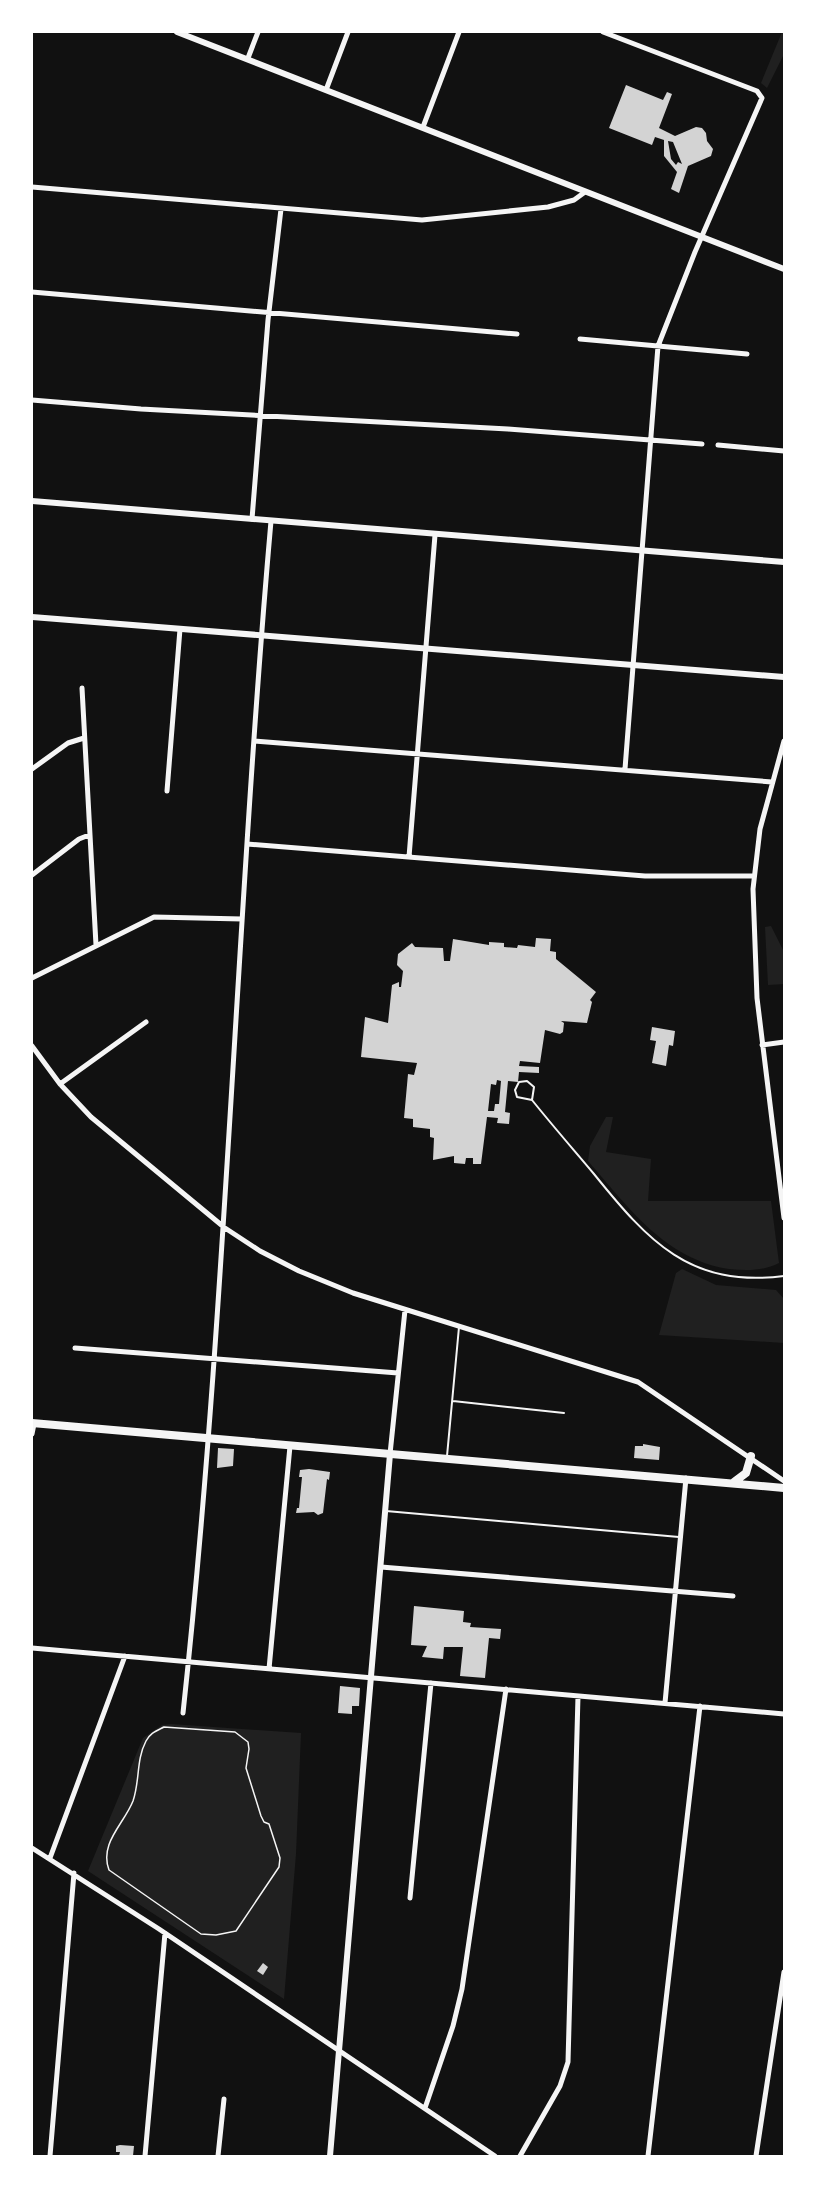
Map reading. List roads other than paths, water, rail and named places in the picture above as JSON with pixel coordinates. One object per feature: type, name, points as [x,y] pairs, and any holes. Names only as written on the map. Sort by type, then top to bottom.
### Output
[{"type":"main road","points":[[33,1424],[784,1488]]},
{"type":"main road","points":[[734,1482],[746,1473],[751,1456]]},
{"type":"street","points":[[177,32],[784,269]]},
{"type":"street","points":[[248,58],[258,32]]},
{"type":"street","points":[[326,90],[348,32]]},
{"type":"street","points":[[423,127],[459,32]]},
{"type":"street","points":[[603,32],[757,91],[762,98],[702,236],[658,346],[625,770]]},
{"type":"street","points":[[32,187],[433,220],[548,207],[574,200],[585,192]]},
{"type":"street","points":[[252,519],[281,209]]},
{"type":"street","points":[[32,292],[516,334]]},
{"type":"street","points":[[580,339],[747,354]]},
{"type":"street","points":[[32,400],[508,429],[702,444]]},
{"type":"street","points":[[718,445],[784,451]]},
{"type":"street","points":[[32,501],[784,562]]},
{"type":"street","points":[[183,1713],[209,1438],[225,1228],[242,919],[271,520]]},
{"type":"street","points":[[409,857],[435,535]]},
{"type":"street","points":[[32,617],[784,677]]},
{"type":"street","points":[[167,791],[180,629]]},
{"type":"street","points":[[82,688],[96,945]]},
{"type":"street","points":[[32,769],[68,743],[84,738]]},
{"type":"street","points":[[254,741],[772,782]]},
{"type":"street","points":[[784,741],[760,829],[753,876],[756,986],[784,1218]]},
{"type":"street","points":[[32,875],[72,844],[89,835]]},
{"type":"street","points":[[247,844],[645,876],[753,876]]},
{"type":"street","points":[[32,978],[153,917],[242,919]]},
{"type":"street","points":[[60,1084],[146,1022]]},
{"type":"street","points":[[762,1045],[784,1042]]},
{"type":"street","points":[[32,1046],[60,1084],[92,1117],[225,1228],[260,1251],[314,1278],[405,1310],[638,1382],[784,1480]]},
{"type":"street","points":[[330,2157],[390,1454],[405,1310]]},
{"type":"street","points":[[75,1348],[398,1373]]},
{"type":"street","points":[[32,1434],[33,1424]]},
{"type":"street","points":[[269,1669],[290,1446]]},
{"type":"street","points":[[665,1703],[686,1478]]},
{"type":"street","points":[[381,1567],[733,1596]]},
{"type":"street","points":[[32,1648],[784,1714]]},
{"type":"street","points":[[50,1858],[125,1656]]},
{"type":"street","points":[[410,1898],[431,1683]]},
{"type":"street","points":[[425,2108],[453,2026],[462,1989],[506,1689]]},
{"type":"street","points":[[520,2157],[560,2086],[568,2062],[578,1696]]},
{"type":"street","points":[[648,2157],[700,1706]]},
{"type":"street","points":[[32,1848],[165,1933],[495,2157]]},
{"type":"street","points":[[50,2157],[74,1873]]},
{"type":"street","points":[[146,2157],[165,1933]]},
{"type":"street","points":[[756,2157],[784,1972]]},
{"type":"street","points":[[218,2157],[224,2099]]},
{"type":"lane","points":[[532,1100],[534,1090],[531,1083],[519,1082],[515,1090],[517,1097],[532,1100],[624,1211],[659,1245],[690,1264],[723,1275],[748,1278],[784,1276]]},
{"type":"lane","points":[[447,1459],[459,1326]]},
{"type":"lane","points":[[453,1401],[564,1413]]},
{"type":"lane","points":[[386,1510],[679,1537]]}]
